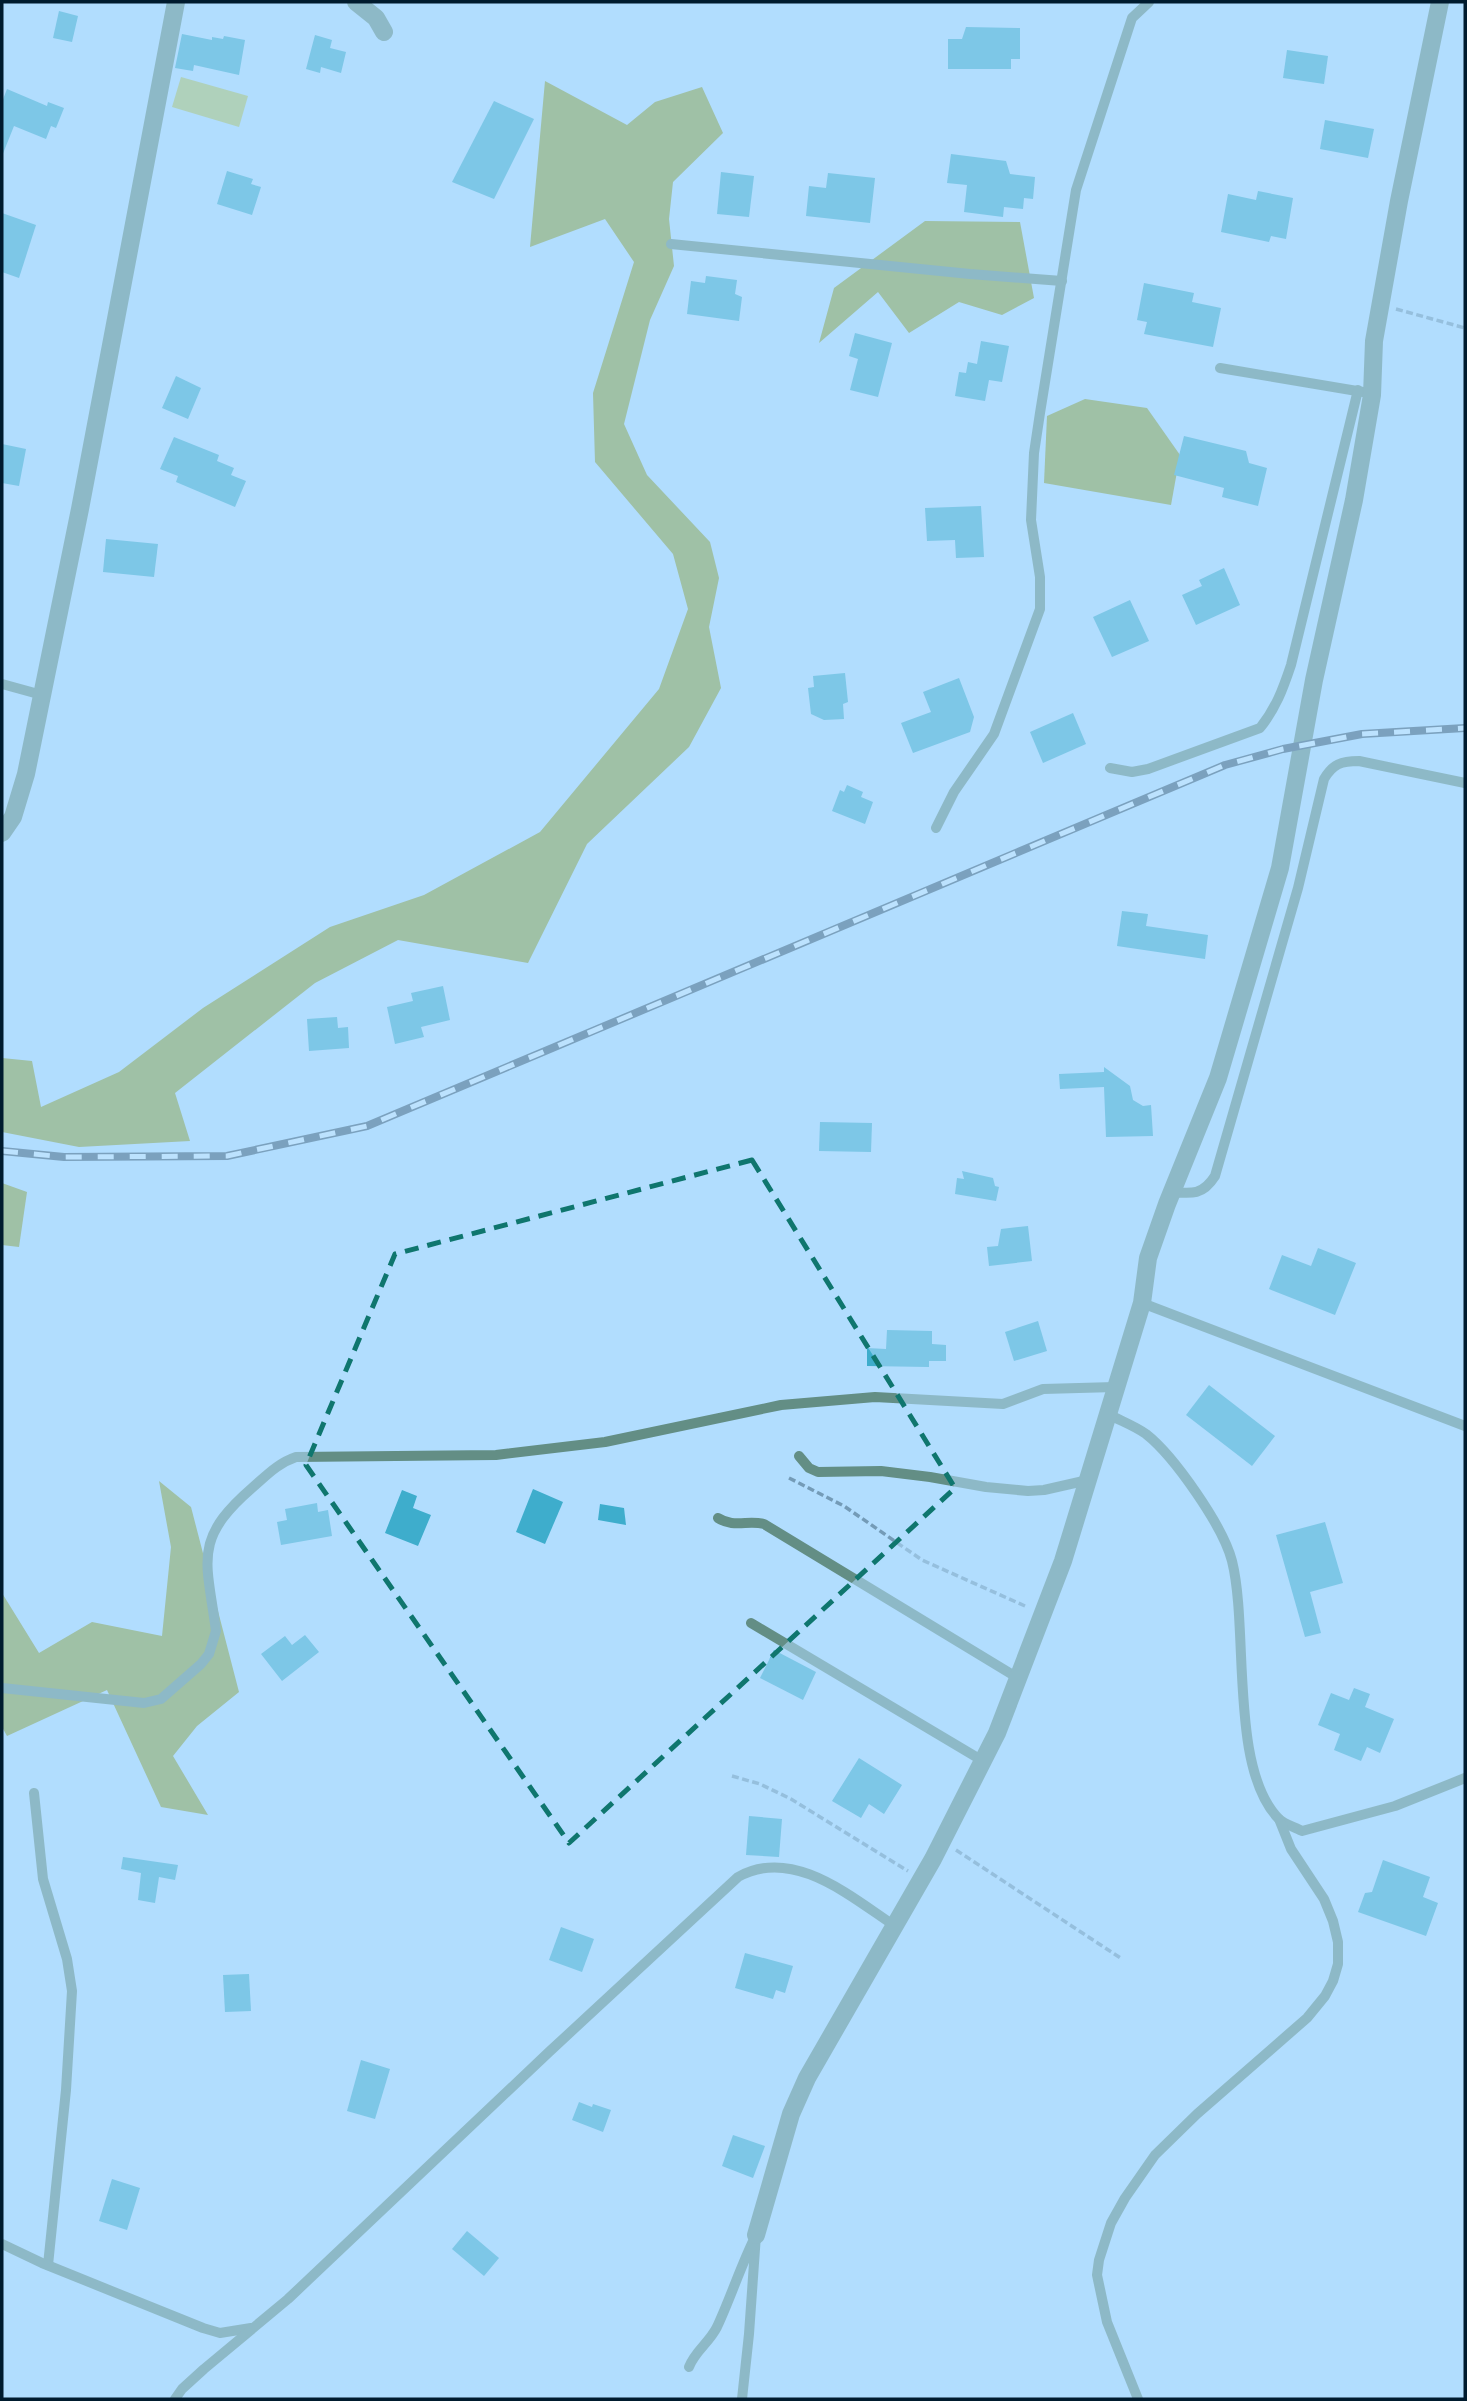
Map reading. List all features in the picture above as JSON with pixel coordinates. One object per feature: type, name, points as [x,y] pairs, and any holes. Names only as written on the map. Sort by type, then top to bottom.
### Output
[{"type":"street","points":[[2,833],[13,817],[20,795],[42,695],[176,2]]},
{"type":"street","points":[[356,2],[376,18],[384,32]]},
{"type":"street","points":[[755,2235],[791,2114],[807,2078],[921,1880],[997,1733],[1063,1561],[1142,1303],[1148,1258],[1218,1078],[1280,868],[1314,680],[1354,499],[1365,392],[1440,2]]},
{"type":"lane","points":[[936,828],[954,792],[994,734],[1041,609],[1042,594],[1031,520],[1031,493],[1040,413],[1076,190],[1132,18],[1149,2]]},
{"type":"lane","points":[[671,244],[1062,281]]},
{"type":"lane","points":[[1111,768],[1132,772],[1148,769],[1260,728],[1270,715],[1280,699],[1291,665],[1365,392],[1220,368]]},
{"type":"lane","points":[[2,684],[42,695]]},
{"type":"lane","points":[[1172,1192],[1189,1194],[1201,1191],[1215,1176],[1298,888],[1324,779],[1331,768],[1343,761],[1359,761],[1465,783]]},
{"type":"lane","points":[[1142,1303],[1465,1426]]},
{"type":"lane","points":[[2,1688],[144,1703],[161,1699],[201,1664],[214,1642],[216,1631],[207,1558],[209,1540],[217,1524],[234,1503],[277,1465],[296,1457],[496,1455],[605,1442],[781,1405],[875,1397],[1003,1404],[1042,1389],[1115,1387]]},
{"type":"lane","points":[[1108,1414],[1146,1435],[1165,1454],[1191,1485],[1231,1557],[1239,1595],[1249,1753],[1262,1793],[1279,1819],[1291,1849],[1324,1899],[1338,1942],[1338,1964],[1325,1996],[1307,2018],[1197,2114],[1155,2155],[1111,2223],[1097,2275],[1107,2322],[1138,2399]]},
{"type":"lane","points":[[799,1456],[809,1468],[818,1472],[881,1471],[1010,1490],[1044,1490],[1088,1480]]},
{"type":"lane","points":[[718,1518],[732,1525],[755,1522],[764,1524],[1018,1678]]},
{"type":"lane","points":[[751,1623],[983,1761]]},
{"type":"lane","points":[[1279,1819],[1302,1831],[1395,1807],[1465,1778]]},
{"type":"lane","points":[[34,1793],[43,1879],[67,1959],[72,1991],[66,2090],[47,2265]]},
{"type":"lane","points":[[175,2399],[204,2368],[288,2299],[738,1877],[751,1870],[770,1867],[795,1870],[823,1880],[895,1926]]},
{"type":"lane","points":[[689,2367],[694,2355],[708,2343],[717,2326],[755,2235]]},
{"type":"lane","points":[[741,2399],[750,2322],[755,2235]]},
{"type":"lane","points":[[2,2244],[203,2328],[220,2333],[253,2328]]},
{"type":"path","points":[[1381,304],[1465,328]]},
{"type":"path","points":[[789,1478],[844,1506],[922,1560],[981,1585],[1018,1605],[1045,1609]]},
{"type":"path","points":[[732,1776],[752,1781],[791,1799],[921,1880]]},
{"type":"path","points":[[942,1841],[1122,1959]]},
{"type":"highlighted area","points":[[752,1160],[955,1488],[569,1843],[306,1465],[395,1254]]},
{"type":"green space","points":[[181,77],[248,96],[239,127],[172,107]]},
{"type":"green space","points":[[545,81],[627,125],[655,102],[702,87],[723,133],[673,182],[669,219],[674,266],[650,320],[624,424],[647,475],[710,542],[719,578],[709,627],[721,688],[689,747],[587,844],[528,963],[398,940],[315,983],[175,1093],[190,1141],[79,1147],[2,1132],[2,1058],[32,1061],[41,1107],[119,1072],[203,1008],[330,927],[424,895],[540,832],[659,689],[688,609],[673,554],[595,462],[593,393],[634,262],[605,219],[530,247]]},
{"type":"green space","points":[[925,221],[1020,222],[1034,298],[1002,315],[959,302],[909,333],[878,292],[819,343],[834,288]]},
{"type":"green space","points":[[1085,399],[1147,408],[1180,455],[1171,505],[1044,483],[1047,416]]},
{"type":"green space","points":[[2,1183],[27,1192],[19,1247],[2,1245]]},
{"type":"green space","points":[[159,1481],[191,1507],[239,1692],[197,1726],[173,1756],[208,1815],[161,1807],[107,1690],[7,1736],[2,1727],[2,1593],[39,1653],[92,1622],[162,1636],[171,1547]]},
{"type":"building","points":[[59,11],[78,16],[72,42],[53,38]]},
{"type":"building","points":[[966,27],[1020,28],[1020,59],[1011,59],[1011,69],[948,69],[948,39],[962,39]]},
{"type":"building","points":[[182,34],[212,40],[212,37],[223,39],[224,36],[245,40],[239,75],[194,65],[193,71],[175,68]]},
{"type":"building","points":[[315,35],[332,40],[330,48],[346,52],[341,73],[321,67],[320,73],[306,69]]},
{"type":"building","points":[[1287,50],[1328,56],[1324,84],[1283,78]]},
{"type":"building","points":[[7,89],[47,106],[48,102],[64,108],[56,128],[51,126],[46,139],[14,126],[2,156],[2,102]]},
{"type":"building","points":[[494,101],[534,119],[494,199],[452,182]]},
{"type":"building","points":[[1325,120],[1374,129],[1368,158],[1320,149]]},
{"type":"building","points":[[951,154],[1006,161],[1010,174],[1035,177],[1033,199],[1024,198],[1023,209],[1004,207],[1003,217],[964,212],[967,185],[947,183]]},
{"type":"building","points":[[227,171],[253,179],[251,184],[261,187],[252,215],[217,204]]},
{"type":"building","points":[[721,172],[754,176],[749,217],[717,214]]},
{"type":"building","points":[[828,173],[875,178],[870,223],[806,216],[809,186],[826,188]]},
{"type":"building","points":[[1258,191],[1293,198],[1286,239],[1271,236],[1269,242],[1221,232],[1228,194],[1256,200]]},
{"type":"building","points":[[2,213],[36,225],[19,278],[2,272]]},
{"type":"building","points":[[706,276],[737,280],[735,294],[742,297],[739,321],[687,314],[691,281],[705,283]]},
{"type":"building","points":[[1144,283],[1194,293],[1192,302],[1221,308],[1213,347],[1144,334],[1147,322],[1137,320]]},
{"type":"building","points":[[855,333],[892,343],[878,397],[850,390],[858,359],[849,356]]},
{"type":"building","points":[[981,341],[1009,346],[1002,382],[989,380],[985,401],[955,396],[959,372],[966,373],[968,362],[977,364]]},
{"type":"building","points":[[176,376],[201,388],[188,419],[162,408]]},
{"type":"building","points":[[1184,436],[1246,451],[1249,463],[1267,468],[1258,506],[1222,497],[1224,488],[1174,475]]},
{"type":"building","points":[[174,437],[219,455],[217,461],[234,468],[231,475],[246,481],[235,507],[176,482],[178,476],[160,469]]},
{"type":"building","points":[[2,444],[26,449],[19,486],[2,483]]},
{"type":"building","points":[[981,506],[984,557],[956,558],[955,540],[927,541],[925,508]]},
{"type":"building","points":[[106,539],[158,544],[154,577],[103,572]]},
{"type":"building","points":[[1224,568],[1240,605],[1196,625],[1182,595],[1202,586],[1199,580]]},
{"type":"building","points":[[1130,600],[1149,641],[1112,657],[1093,617]]},
{"type":"building","points":[[845,673],[848,702],[843,704],[844,719],[824,720],[811,714],[808,688],[814,687],[813,676]]},
{"type":"building","points":[[959,678],[974,717],[970,732],[913,753],[901,723],[931,712],[923,692]]},
{"type":"building","points":[[1073,713],[1086,744],[1043,763],[1030,732]]},
{"type":"building","points":[[847,785],[863,792],[861,797],[873,802],[865,824],[832,811],[840,790],[844,792]]},
{"type":"building","points":[[1122,911],[1148,914],[1146,926],[1208,935],[1205,959],[1117,946]]},
{"type":"building","points":[[443,986],[450,1020],[421,1027],[424,1037],[395,1044],[387,1007],[413,1001],[411,993]]},
{"type":"building","points":[[337,1017],[338,1028],[348,1027],[349,1048],[309,1051],[307,1019]]},
{"type":"building","points":[[1104,1067],[1130,1086],[1133,1100],[1143,1106],[1151,1105],[1153,1136],[1106,1137],[1104,1087],[1060,1089],[1059,1074],[1104,1072]]},
{"type":"building","points":[[820,1122],[872,1123],[871,1152],[819,1151]]},
{"type":"building","points":[[962,1171],[993,1178],[995,1186],[999,1187],[996,1201],[955,1194],[957,1178],[964,1179]]},
{"type":"building","points":[[1028,1226],[1032,1261],[989,1266],[987,1247],[998,1246],[1001,1229]]},
{"type":"building","points":[[1318,1248],[1356,1263],[1335,1315],[1269,1289],[1282,1255],[1311,1266]]},
{"type":"building","points":[[1038,1321],[1047,1351],[1014,1361],[1005,1332]]},
{"type":"building","points":[[887,1330],[932,1331],[932,1344],[946,1345],[946,1361],[929,1361],[929,1367],[867,1366],[867,1348],[886,1349]]},
{"type":"building","points":[[1209,1385],[1275,1436],[1252,1466],[1186,1415]]},
{"type":"building","points":[[533,1489],[563,1502],[545,1544],[516,1532]]},
{"type":"building","points":[[402,1490],[417,1496],[413,1508],[431,1515],[418,1546],[385,1533]]},
{"type":"building","points":[[317,1503],[318,1512],[328,1510],[332,1536],[281,1545],[277,1522],[287,1520],[285,1509]]},
{"type":"building","points":[[600,1504],[624,1508],[626,1525],[598,1520]]},
{"type":"building","points":[[1325,1522],[1343,1583],[1310,1592],[1321,1633],[1305,1637],[1276,1535]]},
{"type":"building","points":[[305,1635],[319,1652],[282,1681],[261,1654],[285,1636],[292,1645]]},
{"type":"building","points":[[774,1650],[816,1672],[803,1700],[760,1678]]},
{"type":"building","points":[[1354,1688],[1370,1694],[1365,1707],[1394,1719],[1380,1753],[1367,1747],[1361,1761],[1334,1750],[1340,1734],[1318,1725],[1331,1693],[1349,1700]]},
{"type":"building","points":[[859,1758],[902,1785],[884,1814],[869,1804],[861,1818],[832,1801]]},
{"type":"building","points":[[749,1816],[782,1819],[779,1857],[746,1855]]},
{"type":"building","points":[[123,1857],[178,1865],[175,1880],[159,1877],[155,1903],[138,1900],[141,1873],[121,1869]]},
{"type":"building","points":[[1383,1860],[1430,1877],[1423,1897],[1438,1903],[1426,1936],[1358,1912],[1365,1893],[1372,1892]]},
{"type":"building","points":[[561,1927],[594,1939],[582,1972],[549,1960]]},
{"type":"building","points":[[745,1953],[793,1966],[785,1993],[776,1990],[773,1999],[735,1988]]},
{"type":"building","points":[[249,1974],[251,2011],[225,2012],[223,1975]]},
{"type":"building","points":[[361,2060],[390,2069],[375,2119],[347,2111]]},
{"type":"building","points":[[579,2102],[611,2110],[603,2132],[572,2120]]},
{"type":"building","points":[[733,2135],[765,2146],[753,2178],[722,2166]]},
{"type":"building","points":[[112,2179],[140,2188],[127,2230],[99,2221]]},
{"type":"building","points":[[467,2231],[499,2258],[484,2276],[452,2249]]},
{"type":"railway","points":[[2,1151],[64,1157],[227,1156],[367,1126],[1225,765],[1283,749],[1362,734],[1465,728]]}]
